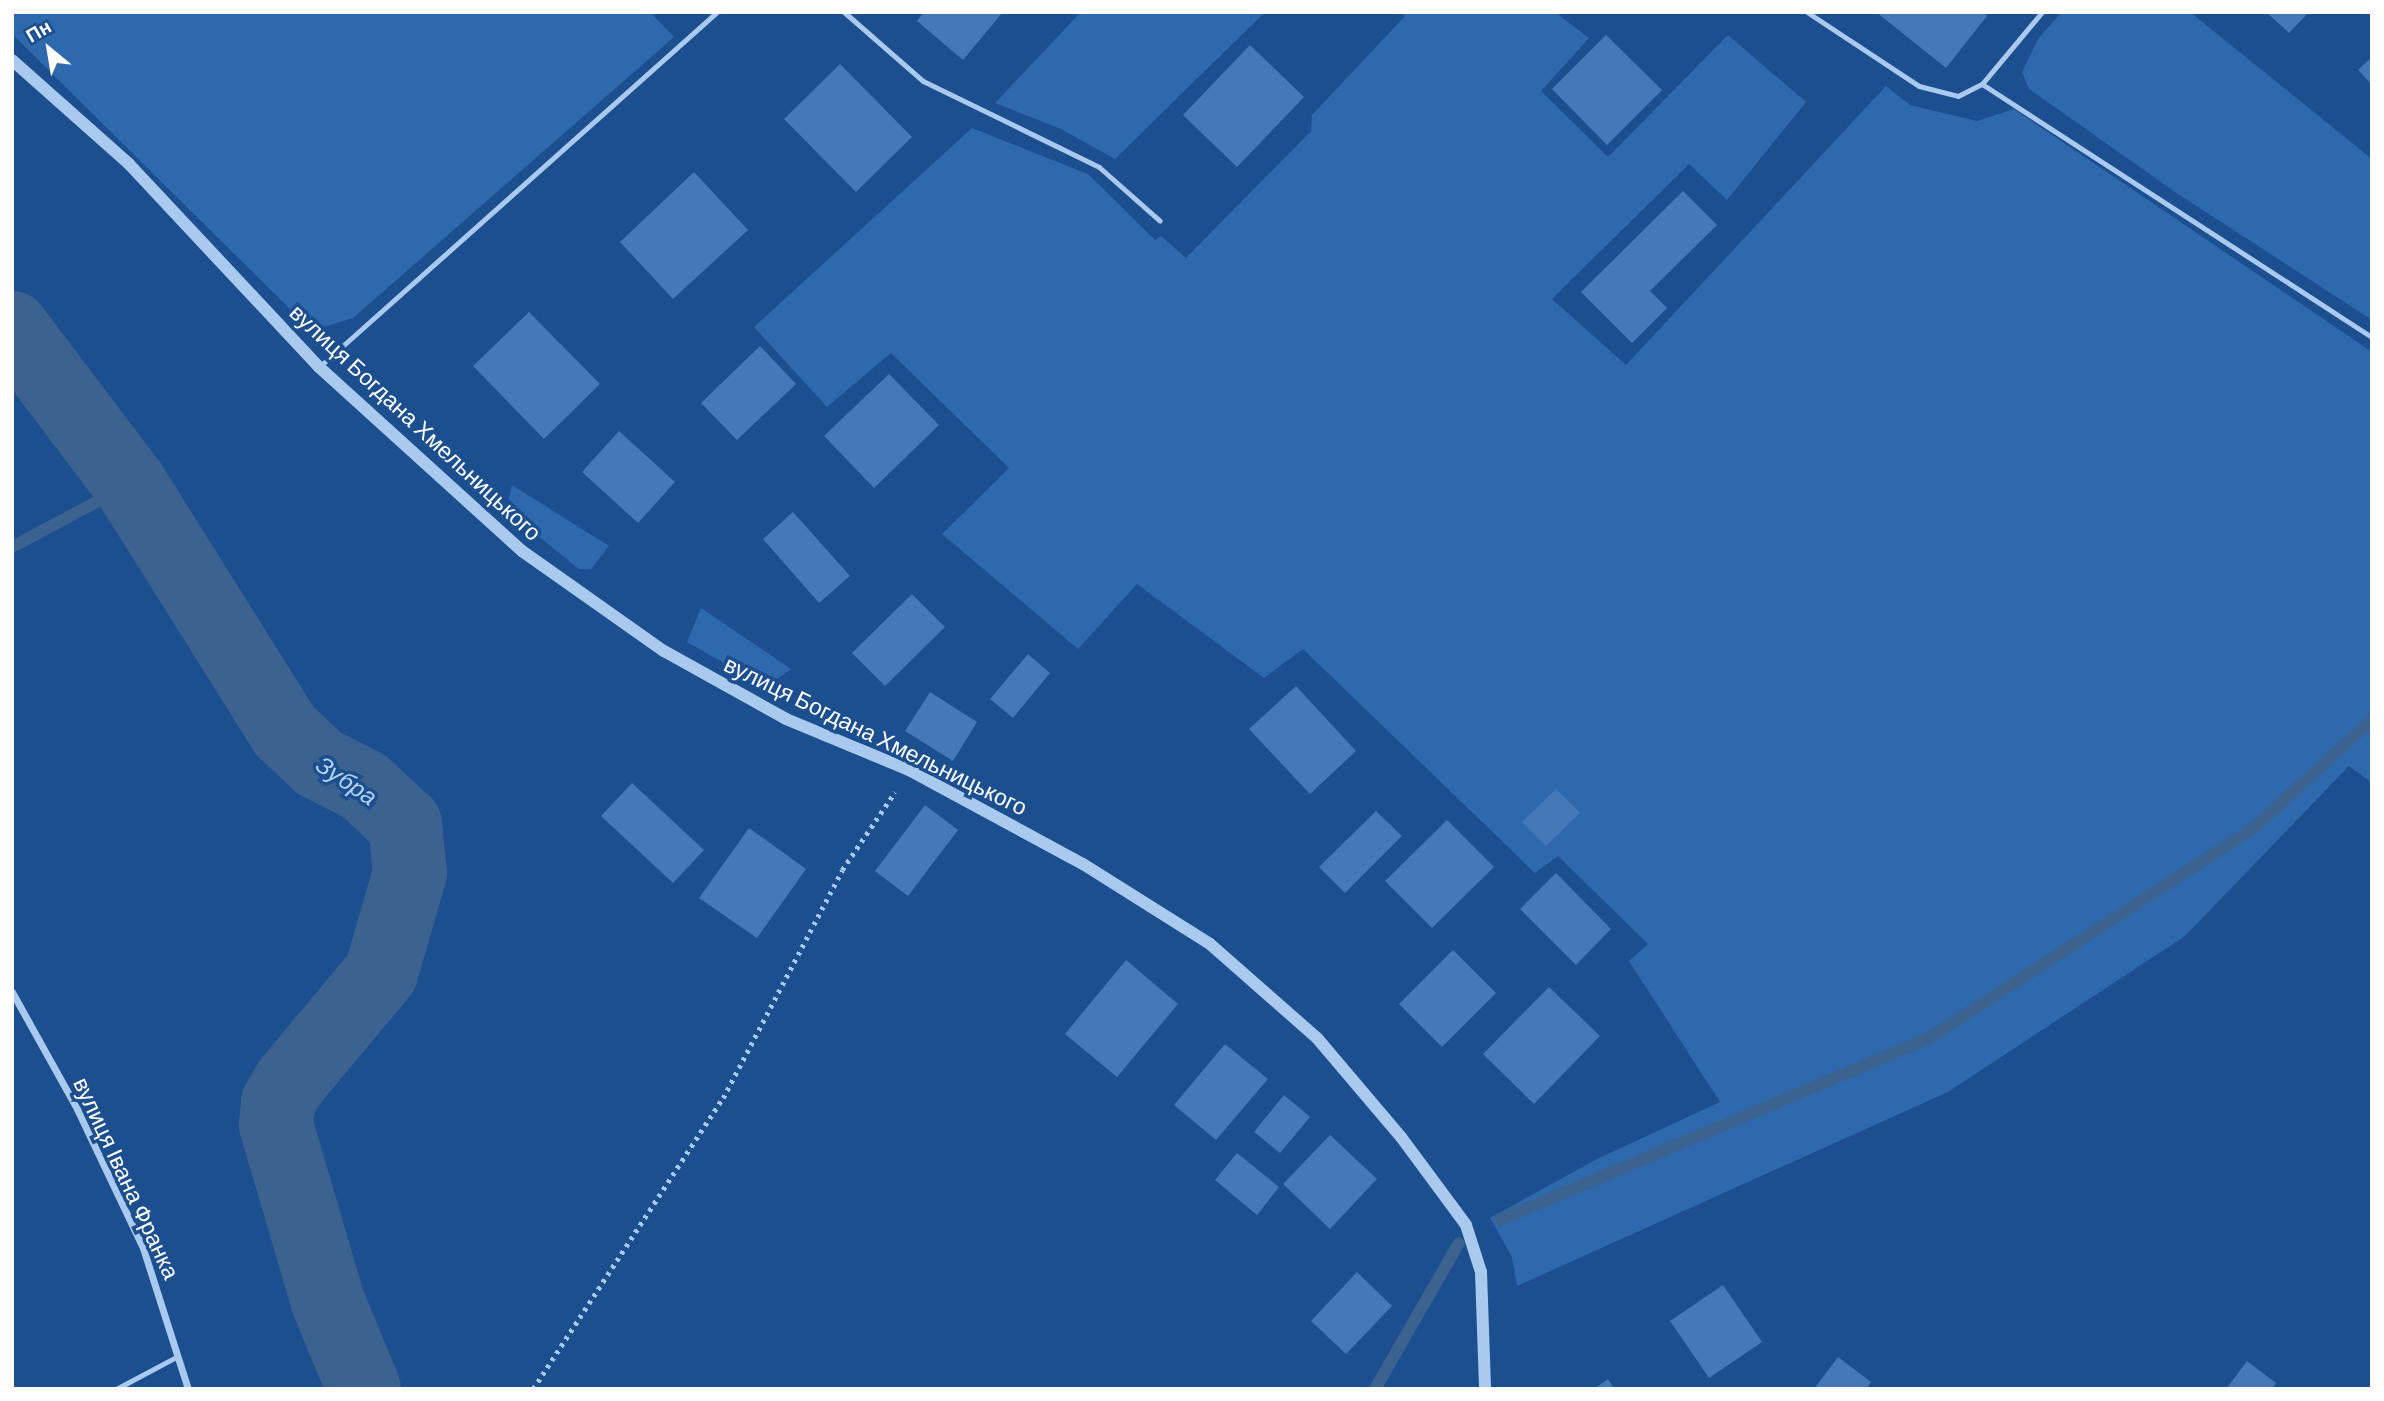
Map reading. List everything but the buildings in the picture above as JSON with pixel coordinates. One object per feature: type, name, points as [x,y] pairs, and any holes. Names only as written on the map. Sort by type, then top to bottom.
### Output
[{"type":"street","name":"вулиця Богдана Хмельницького","points":[[12,60],[129,164],[319,367],[522,551],[664,651],[786,719],[909,770],[1083,864],[1210,944],[1317,1038],[1401,1137],[1466,1225],[1481,1272],[1485,1389]]},
{"type":"street","name":"вулиця Івана Франка","points":[[12,992],[77,1109],[143,1248],[188,1389]]},
{"type":"lane","points":[[319,367],[718,12]]},
{"type":"lane","points":[[844,12],[923,81],[1099,167],[1160,221]]},
{"type":"lane","points":[[1807,12],[1919,86],[1958,96],[1982,83],[2042,12]]},
{"type":"lane","points":[[1982,83],[2372,337]]},
{"type":"lane","points":[[116,1389],[178,1356]]},
{"type":"path","points":[[533,1389],[723,1098],[842,870],[909,770]]},
{"type":"shaded area","points":[[12,12],[650,12],[674,37],[353,318],[317,329],[301,320],[12,34]]},
{"type":"shaded area","points":[[1081,12],[1265,12],[1115,159],[1061,129],[995,103]]},
{"type":"shaded area","points":[[1402,12],[1555,12],[1589,38],[1541,91],[1608,157],[1728,35],[1806,102],[1727,200],[1689,164],[1552,299],[1626,365],[1886,86],[1910,105],[1977,121],[2014,109],[2372,352],[2372,783],[2349,766],[2185,936],[1948,1092],[1517,1286],[1512,1257],[1490,1218],[1597,1159],[1720,1102],[1629,961],[1648,944],[1558,856],[1535,873],[1303,649],[1264,678],[1137,584],[1078,649],[942,534],[1009,468],[891,353],[827,407],[754,327],[972,128],[1088,174],[1155,240],[1161,236],[1186,258],[1311,131],[1312,115],[1405,16]]},
{"type":"shaded area","points":[[2062,12],[2190,12],[2372,159],[2372,320],[2175,192],[2029,89],[2022,72],[2038,39]]},
{"type":"shaded area","points":[[512,485],[609,546],[591,569],[579,569],[527,527],[508,502]]},
{"type":"shaded area","points":[[701,608],[791,669],[766,687],[687,642]]},
{"type":"waterway","name":"Зубра","points":[[12,328],[130,484],[285,731],[319,763],[364,786],[405,824],[410,873],[381,973],[290,1082],[278,1102],[276,1125],[328,1302],[364,1389]]},
{"type":"waterway","points":[[12,547],[130,484]]},
{"type":"waterway","points":[[1500,1220],[1929,1038],[2251,830],[2372,720]]},
{"type":"waterway","points":[[1375,1389],[1459,1243]]}]
